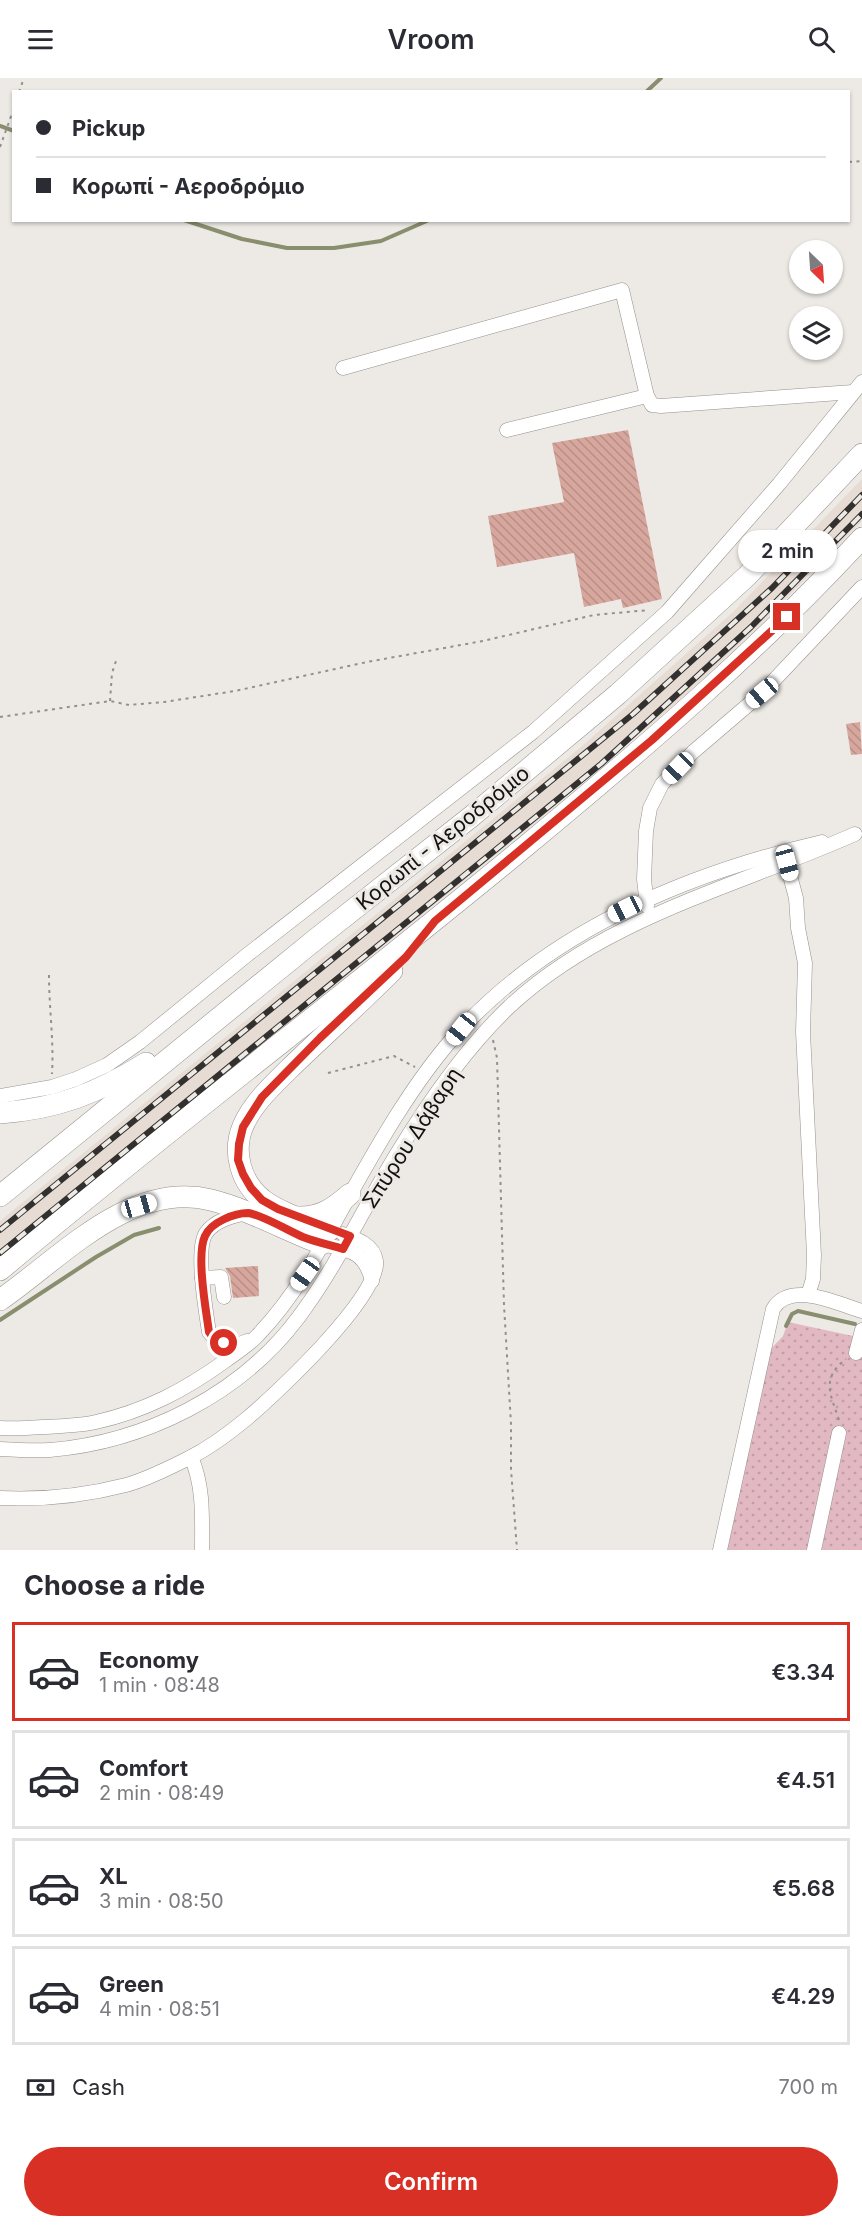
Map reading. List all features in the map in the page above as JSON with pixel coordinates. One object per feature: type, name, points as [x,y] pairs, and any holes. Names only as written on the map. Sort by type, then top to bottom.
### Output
[{"type":"highway","name":"Κορωπί - Αεροδρόμιο","points":[[0,1196],[316,939],[481,809],[618,694],[747,576],[862,454]]},
{"type":"highway","points":[[0,1270],[435,921],[652,740],[787,617],[862,538]]},
{"type":"highway","points":[[336,1240],[298,1217],[262,1200],[251,1188],[238,1160],[243,1127],[262,1097],[328,1030],[406,957],[435,921]]},
{"type":"highway","points":[[0,1113],[61,1104],[90,1094],[120,1079],[146,1063],[316,939]]},
{"type":"highway","points":[[298,1217],[311,1218],[321,1215],[334,1208],[350,1194]]},
{"type":"highway","points":[[0,1300],[89,1233],[117,1215],[160,1200],[191,1197],[211,1200],[336,1240]]},
{"type":"street","points":[[343,368],[622,290],[646,396],[652,405],[858,387]]},
{"type":"street","points":[[0,1096],[52,1087],[107,1065],[140,1042],[247,955],[533,732],[668,612],[779,484],[858,387]]},
{"type":"street","points":[[507,430],[646,396]]},
{"type":"street","points":[[650,918],[645,900],[646,831],[650,808],[662,784],[693,752],[762,693],[862,587]]},
{"type":"street","name":"Σπύρου Δάβαρη","points":[[0,1449],[50,1450],[104,1441],[162,1423],[201,1402],[254,1364],[277,1343],[297,1319],[336,1240],[350,1194],[425,1073],[461,1029],[532,966],[605,919],[686,883],[785,858],[858,833]]},
{"type":"street","points":[[785,858],[796,898],[798,928],[806,963],[803,1032],[814,1255],[813,1279],[808,1295]]},
{"type":"street","name":"Σπύρου Δάβαρη","points":[[0,1428],[93,1423],[139,1411],[196,1382],[257,1336],[336,1240],[447,1080],[486,1031],[511,1006],[573,958],[650,918],[785,858]]},
{"type":"street","points":[[250,1213],[232,1216],[218,1223],[205,1234],[201,1251],[202,1278],[209,1332],[214,1339],[239,1345],[257,1336]]},
{"type":"street","points":[[0,1498],[33,1497],[128,1484],[191,1456],[245,1420],[288,1382],[346,1317],[372,1281],[376,1260],[366,1244],[336,1240]]},
{"type":"street","points":[[202,1278],[221,1277],[224,1296]]},
{"type":"street","points":[[720,1550],[771,1313],[776,1304],[794,1295],[808,1295],[862,1311]]},
{"type":"street","points":[[856,1353],[862,1329]]},
{"type":"street","points":[[814,1550],[839,1433]]},
{"type":"street","points":[[191,1456],[198,1473],[202,1498],[202,1550]]},
{"type":"path","points":[[0,147],[12,114]]},
{"type":"path","points":[[0,717],[110,701],[129,705],[235,691],[367,662],[483,641],[594,615],[654,609],[668,612]]},
{"type":"path","points":[[110,701],[112,673],[117,658]]},
{"type":"path","points":[[50,975],[52,1087]]},
{"type":"path","points":[[486,1031],[495,1044],[497,1058],[504,1305],[517,1550]]},
{"type":"path","points":[[328,1073],[394,1056],[425,1073]]},
{"type":"path","points":[[839,1433],[838,1418],[829,1382],[836,1366],[856,1353]]},
{"type":"shaded area","points":[[862,479],[862,521],[759,626],[685,695],[547,813],[0,1258],[0,1221],[581,747],[733,612]]},
{"type":"shaded area","points":[[788,1322],[862,1338],[862,1550],[725,1550],[769,1351],[783,1336]]},
{"type":"building","points":[[628,430],[662,599],[623,608],[621,599],[584,607],[574,553],[497,567],[488,516],[564,502],[552,443]]},
{"type":"building","points":[[860,722],[862,754],[851,755],[846,724]]},
{"type":"building","points":[[258,1266],[259,1296],[233,1298],[230,1276],[225,1268]]},
{"type":"waterway","points":[[648,90],[661,78]]},
{"type":"waterway","points":[[0,126],[12,130]]},
{"type":"waterway","points":[[190,222],[242,239],[287,248],[334,248],[381,241],[424,222]]},
{"type":"waterway","points":[[0,1320],[134,1235],[159,1228]]},
{"type":"waterway","points":[[786,1326],[792,1314],[798,1311],[855,1324]]},
{"type":"railway","points":[[0,1230],[633,714],[772,588],[862,495]]},
{"type":"railway","points":[[0,1253],[601,764],[751,627],[862,514]]},
{"type":"route","points":[[224,1343],[214,1339],[209,1332],[202,1278],[201,1251],[205,1234],[218,1223],[232,1216],[250,1213],[322,1244],[343,1249],[350,1236],[278,1209],[262,1200],[251,1188],[238,1160],[239,1144],[243,1127],[262,1097],[320,1038],[406,957],[435,921],[652,740],[787,617]]}]
